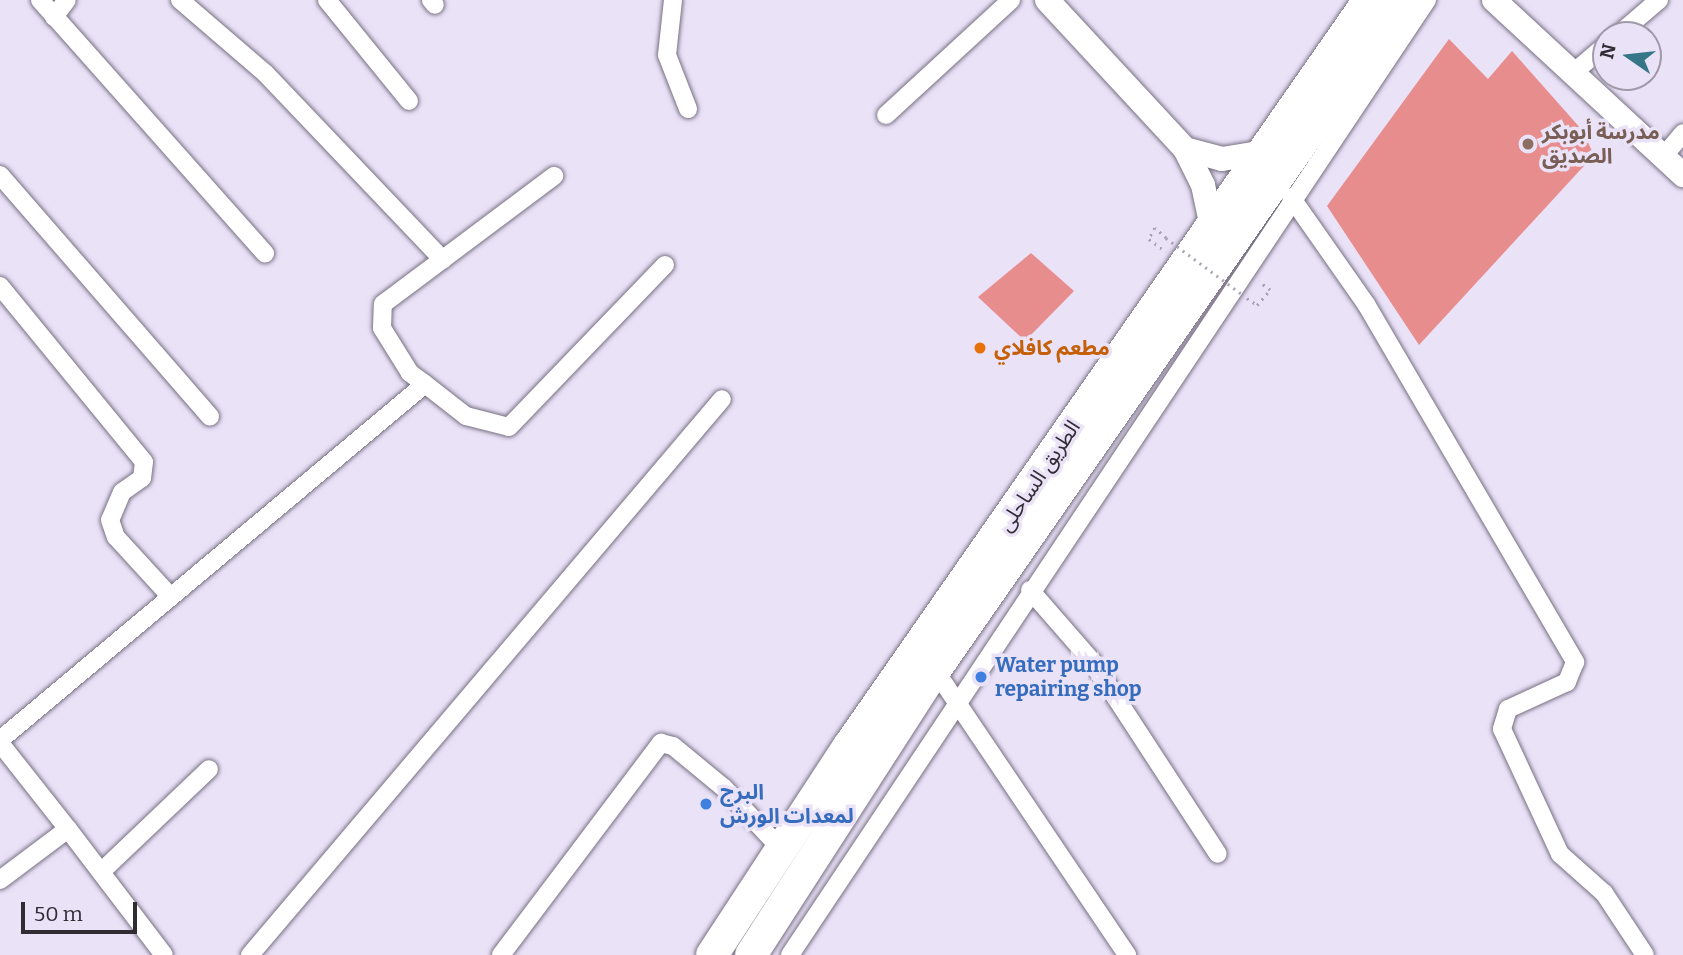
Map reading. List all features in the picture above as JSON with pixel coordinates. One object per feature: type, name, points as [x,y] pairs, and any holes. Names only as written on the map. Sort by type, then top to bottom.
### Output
[{"type":"highway","name":"الطريق الساحلى","points":[[751,955],[935,670],[1401,0]]},
{"type":"highway","name":"الطريق الساحلى","points":[[712,955],[1357,5]]},
{"type":"street","points":[[40,0],[265,253]]},
{"type":"street","points":[[54,17],[67,0]]},
{"type":"street","points":[[180,0],[265,73],[443,260]]},
{"type":"street","points":[[327,0],[409,101]]},
{"type":"street","points":[[673,0],[667,55],[688,109]]},
{"type":"street","points":[[886,115],[1011,0]]},
{"type":"street","points":[[1047,0],[1185,149],[1203,185],[1211,223]]},
{"type":"street","points":[[790,955],[1291,197],[1427,0]]},
{"type":"street","points":[[1494,0],[1683,175]]},
{"type":"street","points":[[1634,21],[1659,0]]},
{"type":"street","points":[[1573,73],[1592,57]]},
{"type":"street","points":[[1663,157],[1683,134]]},
{"type":"street","points":[[1185,149],[1222,159],[1259,153]]},
{"type":"street","points":[[0,175],[210,417]]},
{"type":"street","points":[[554,176],[378,312],[398,356],[425,384],[466,416],[509,427],[665,265]]},
{"type":"street","points":[[1291,197],[1366,304],[1575,662],[1567,682],[1508,709],[1502,729],[1560,853],[1604,893],[1645,955]]},
{"type":"street","points":[[0,286],[144,462],[142,478],[122,492],[110,520],[116,537],[171,597]]},
{"type":"street","points":[[164,955],[0,741],[425,384]]},
{"type":"street","points":[[250,955],[722,399]]},
{"type":"street","points":[[1030,590],[1091,661],[1219,854]]},
{"type":"street","points":[[935,670],[1127,955]]},
{"type":"street","points":[[500,955],[661,743],[673,746],[723,788],[783,851]]},
{"type":"street","points":[[101,872],[209,769]]},
{"type":"street","points":[[0,880],[68,829]]},
{"type":"path","points":[[1157,245],[1149,239],[1155,228],[1257,305],[1270,290],[1264,285]]},
{"type":"building","points":[[1449,39],[1488,79],[1512,51],[1582,130],[1594,155],[1419,345],[1327,206]]},
{"type":"building","points":[[1031,253],[1074,291],[1025,341],[978,297]]},
{"type":"place","name":"مدرسة أبوبكر الصديق","points":[[1528,144]]},
{"type":"place","name":"مطعم كافلاي","points":[[980,348]]},
{"type":"place","name":"Water pump repairing shop","points":[[981,677]]},
{"type":"place","name":"البرج لمعدات الورش","points":[[706,804]]}]
